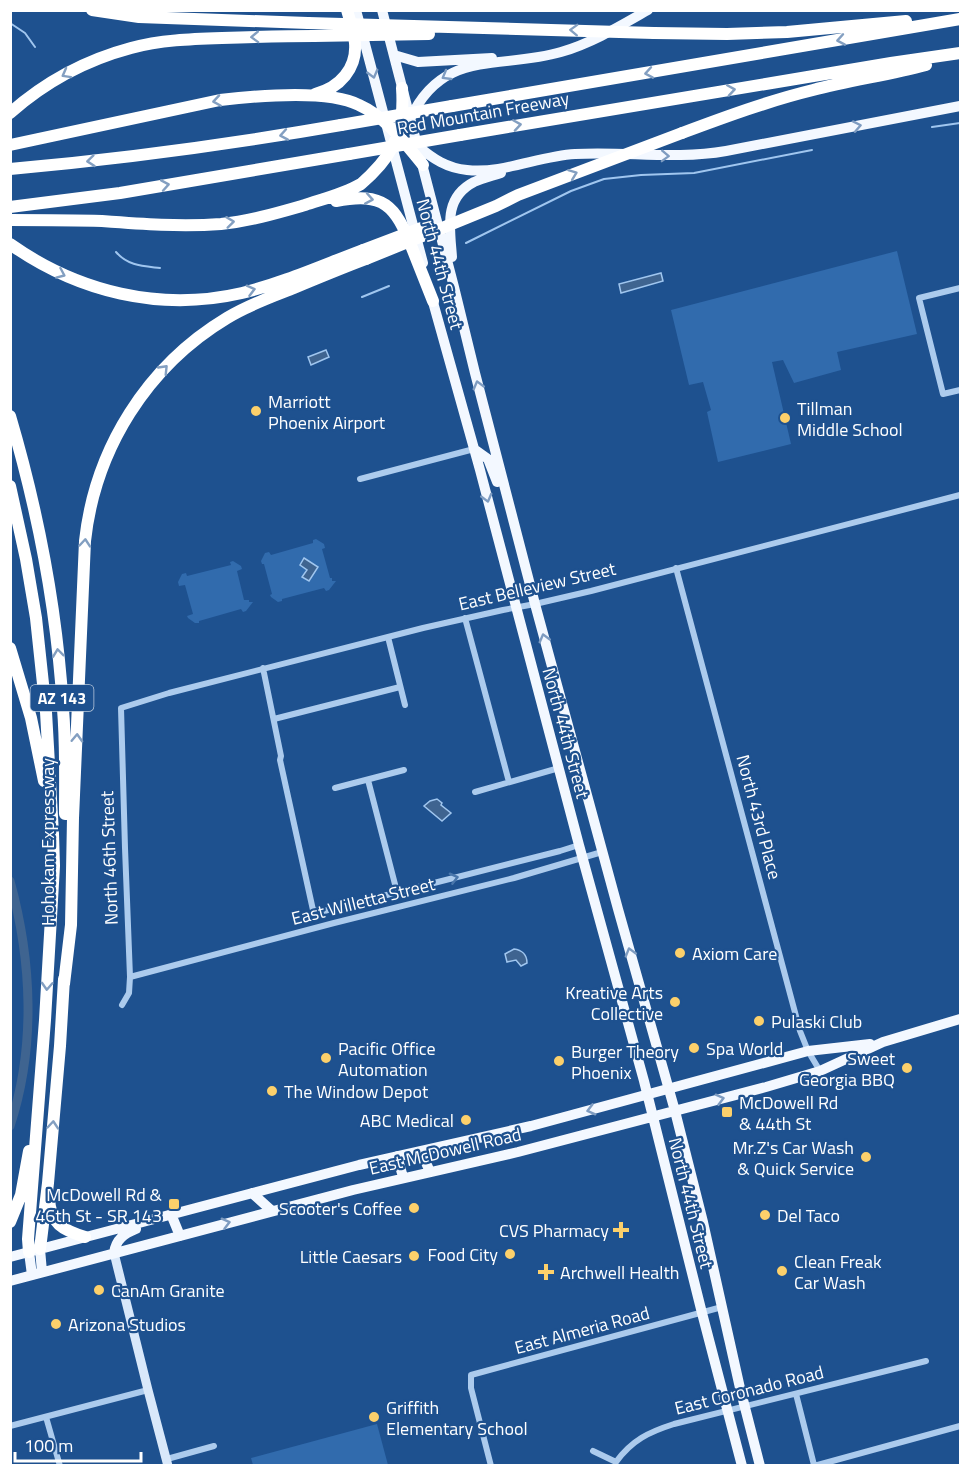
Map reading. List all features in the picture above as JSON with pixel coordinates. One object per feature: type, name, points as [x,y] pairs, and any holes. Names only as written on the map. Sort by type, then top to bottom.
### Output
[{"type":"highway","points":[[92,10],[139,17],[727,34],[787,32],[960,17]]},
{"type":"highway","points":[[296,96],[311,95],[326,90],[340,82],[349,72],[355,43],[347,10]]},
{"type":"highway","name":"Red Mountain Freeway","points":[[10,168],[219,145],[960,17]]},
{"type":"highway","points":[[10,113],[64,75],[104,56],[161,42],[520,29]]},
{"type":"highway","points":[[10,244],[51,269],[88,285],[128,296],[172,300],[216,298],[256,289],[364,254],[496,207],[519,195],[778,99],[892,74],[960,54]]},
{"type":"highway","name":"Red Mountain Freeway","points":[[10,207],[120,193],[867,67],[960,54]]},
{"type":"highway","points":[[10,219],[202,225],[254,219],[345,192],[374,172],[399,137],[403,111],[402,88]]},
{"type":"highway","points":[[10,146],[204,103],[251,96],[327,97],[352,102],[372,112],[399,137],[423,165]]},
{"type":"highway","points":[[290,209],[360,197],[376,200],[386,205],[394,212],[404,228],[432,301]]},
{"type":"highway","points":[[64,984],[71,926],[73,808],[85,541],[91,503],[104,461],[122,426],[144,392],[173,360],[205,333],[226,318],[250,306],[364,254]]},
{"type":"highway","name":"Hohokam Expressway","points":[[10,416],[27,476],[54,621],[61,680],[65,772],[64,984],[48,1184],[34,1250]]},
{"type":"highway","name":"Hohokam Expressway","points":[[10,486],[32,589],[46,712],[53,834],[54,866],[45,1020],[28,1239],[34,1250]]},
{"type":"highway","points":[[10,648],[31,718],[42,769],[50,928]]},
{"type":"highway","points":[[10,1222],[21,1194],[38,1112]]},
{"type":"highway","points":[[48,1184],[49,1205],[57,1223],[68,1231],[85,1237]]},
{"type":"main road","points":[[356,10],[386,124]]},
{"type":"main road","name":"North 44th Street","points":[[382,10],[534,604],[675,1111],[760,1466]]},
{"type":"main road","points":[[394,56],[418,62],[544,56],[570,50],[590,42],[648,10]]},
{"type":"main road","name":"North 44th Street","points":[[544,56],[470,67],[437,81],[418,102],[399,137],[399,174],[653,1117],[742,1466]]},
{"type":"main road","points":[[379,98],[399,137],[417,146],[436,160],[450,167],[464,170],[488,170],[573,154],[680,156],[711,154],[960,106]]},
{"type":"main road","points":[[454,287],[450,216],[457,196],[465,188],[480,180],[544,158]]},
{"type":"main road","points":[[488,424],[474,449],[488,459],[516,530]]},
{"type":"main road","name":"East McDowell Road","points":[[10,1257],[397,1156],[505,1132],[808,1051],[882,1042],[960,1020]]},
{"type":"main road","name":"East McDowell Road","points":[[10,1281],[403,1177],[518,1152],[766,1087],[820,1071],[882,1042]]},
{"type":"main road","points":[[421,1151],[430,1172]]},
{"type":"main road","points":[[397,1156],[403,1177]]},
{"type":"main road","points":[[252,1193],[272,1211]]},
{"type":"main road","points":[[171,1214],[180,1236]]},
{"type":"main road","points":[[114,1253],[116,1244],[124,1235],[154,1219]]},
{"type":"main road","name":"Hohokam Expressway","points":[[34,1250],[37,1274]]},
{"type":"street","points":[[960,288],[919,298],[943,394],[960,390]]},
{"type":"street","points":[[360,479],[474,449]]},
{"type":"street","name":"East Belleview Street","points":[[121,708],[153,697],[263,668],[465,618],[534,604],[960,495]]},
{"type":"street","name":"North 43rd Place","points":[[676,568],[800,1031],[820,1071]]},
{"type":"street","points":[[465,618],[509,782]]},
{"type":"street","points":[[388,637],[405,705]]},
{"type":"street","points":[[263,668],[280,760],[313,910],[320,912],[579,845]]},
{"type":"street","points":[[274,719],[400,687]]},
{"type":"street","name":"North 46th Street","points":[[121,708],[130,977],[129,993],[122,1005]]},
{"type":"street","points":[[475,792],[559,768]]},
{"type":"street","points":[[335,788],[404,770]]},
{"type":"street","points":[[368,780],[397,892]]},
{"type":"street","name":"East Willetta Street","points":[[130,977],[334,922],[514,878],[602,852]]},
{"type":"street","points":[[114,1253],[167,1462],[214,1446]]},
{"type":"street","name":"East Almeria Road","points":[[491,1466],[471,1388],[471,1375],[722,1307]]},
{"type":"street","name":"East Coronado Road","points":[[593,1451],[616,1464],[623,1452],[651,1431],[926,1361]]},
{"type":"street","points":[[10,1426],[148,1390]]},
{"type":"street","points":[[796,1394],[814,1465],[960,1426]]},
{"type":"street","points":[[46,1417],[60,1466]]},
{"type":"shaded area","points":[[897,251],[917,334],[837,352],[841,370],[794,383],[783,360],[772,362],[791,444],[718,462],[707,412],[711,410],[703,382],[689,385],[671,310]]},
{"type":"shaded area","points":[[661,273],[663,281],[621,293],[619,284]]},
{"type":"shaded area","points":[[326,350],[329,357],[311,365],[308,357]]},
{"type":"shaded area","points":[[316,539],[324,544],[325,548],[322,549],[330,578],[336,581],[329,590],[326,591],[324,588],[278,602],[270,595],[272,594],[264,564],[261,561],[265,553],[269,552],[271,555],[313,543]]},
{"type":"shaded area","points":[[304,558],[318,567],[309,581],[302,577],[307,570],[300,565]]},
{"type":"shaded area","points":[[233,561],[242,569],[237,571],[244,600],[253,602],[246,611],[243,612],[241,609],[195,623],[187,616],[193,614],[185,585],[179,586],[178,582],[182,574],[186,573],[187,576],[231,565],[230,562]]},
{"type":"shaded area","points":[[437,799],[451,813],[442,821],[424,806]]},
{"type":"shaded area","points":[[514,949],[524,953],[527,963],[521,966],[516,960],[507,962],[505,954]]},
{"type":"shaded area","points":[[377,1424],[388,1465],[253,1465],[251,1458]]},
{"type":"waterway","points":[[10,23],[25,33],[35,47]]},
{"type":"waterway","points":[[932,127],[960,123]]},
{"type":"waterway","points":[[466,243],[571,191],[604,179],[694,173],[812,150]]},
{"type":"waterway","points":[[116,252],[131,263],[160,268]]},
{"type":"waterway","points":[[362,297],[389,286]]},
{"type":"waterway","points":[[10,881],[23,942],[28,1004],[24,1066],[10,1126]]},
{"type":"place","name":"Marriott Phoenix Airport","points":[[256,411]]},
{"type":"place","name":"Tillman Middle School","points":[[785,418]]},
{"type":"place","name":"Axiom Care","points":[[680,953]]},
{"type":"place","name":"Kreative Arts Collective","points":[[675,1002]]},
{"type":"place","name":"Pulaski Club","points":[[759,1021]]},
{"type":"place","name":"Spa World","points":[[694,1048]]},
{"type":"place","name":"Pacific Office Automation","points":[[326,1058]]},
{"type":"place","name":"Burger Theory Phoenix","points":[[559,1061]]},
{"type":"place","name":"Sweet Georgia BBQ","points":[[907,1068]]},
{"type":"place","name":"The Window Depot","points":[[272,1091]]},
{"type":"place","name":"McDowell Rd & 44th St","points":[[727,1112]]},
{"type":"place","name":"ABC Medical","points":[[466,1120]]},
{"type":"place","name":"Mr.Z's Car Wash & Quick Service","points":[[866,1157]]},
{"type":"place","name":"McDowell Rd & 46th St - SR 143","points":[[174,1204]]},
{"type":"place","name":"Scooter's Coffee","points":[[414,1208]]},
{"type":"place","name":"Del Taco","points":[[765,1215]]},
{"type":"place","name":"CVS Pharmacy","points":[[621,1230]]},
{"type":"place","name":"Food City","points":[[510,1254]]},
{"type":"place","name":"Little Caesars","points":[[414,1256]]},
{"type":"place","name":"Clean Freak Car Wash","points":[[782,1271]]},
{"type":"place","name":"Archwell Health","points":[[546,1272]]},
{"type":"place","name":"CanAm Granite","points":[[99,1290]]},
{"type":"place","name":"Arizona Studios","points":[[56,1324]]},
{"type":"place","name":"Griffith Elementary School","points":[[374,1417]]}]
